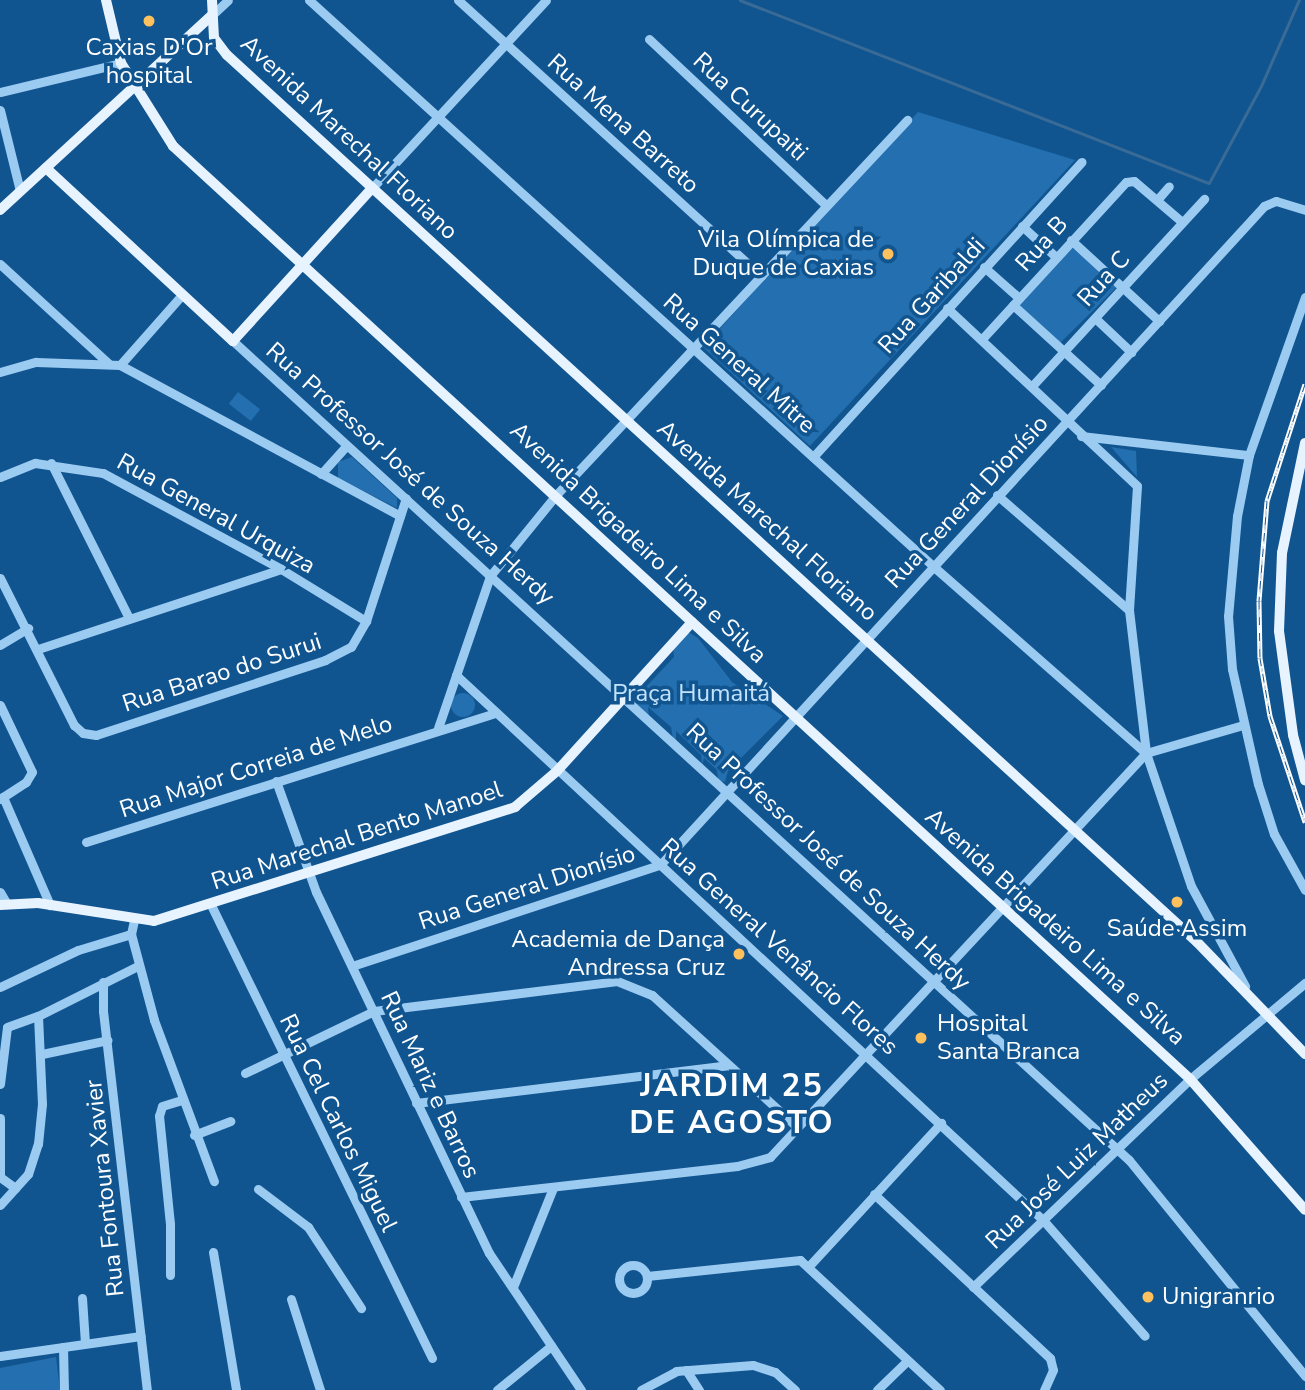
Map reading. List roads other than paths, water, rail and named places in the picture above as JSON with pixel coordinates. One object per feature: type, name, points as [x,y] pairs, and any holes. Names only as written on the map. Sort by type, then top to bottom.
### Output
[{"type":"main road","name":"Avenida Brigadeiro Lima e Silva","points":[[106,0],[121,63],[133,88],[167,140],[1190,1079],[1305,1210]]},
{"type":"main road","points":[[0,210],[211,16],[212,0]]},
{"type":"main road","name":"Avenida Marechal Floriano","points":[[211,16],[220,48],[1245,986],[1305,1054]]},
{"type":"main road","name":"Rua Professor José de Souza Herdy","points":[[46,168],[233,341]]},
{"type":"main road","points":[[233,341],[372,188]]},
{"type":"main road","points":[[1305,443],[1282,553],[1279,631],[1293,735],[1305,780]]},
{"type":"main road","name":"Rua Marechal Bento Manoel","points":[[3,905],[50,905],[134,920],[161,920],[516,807],[557,771],[692,622]]},
{"type":"street","points":[[211,16],[228,0]]},
{"type":"street","name":"Rua General Mitre","points":[[309,0],[934,567],[1146,753]]},
{"type":"street","name":"Rua Mena Barreto","points":[[458,0],[761,276]]},
{"type":"street","points":[[372,188],[546,0]]},
{"type":"street","name":"Rua Curupaiti","points":[[649,39],[825,204]]},
{"type":"street","points":[[0,92],[121,63]]},
{"type":"street","points":[[0,110],[20,191]]},
{"type":"street","points":[[438,728],[490,576],[556,495],[628,422],[825,204],[907,120]]},
{"type":"street","name":"Rua Garibaldi","points":[[813,457],[1081,162]]},
{"type":"street","name":"Rua B","points":[[982,339],[1126,182],[1134,181],[1157,200]]},
{"type":"street","points":[[1169,186],[1157,200],[1182,222]]},
{"type":"street","name":"Rua C","points":[[1032,385],[1204,199]]},
{"type":"street","name":"Rua General Dionísio","points":[[352,966],[660,865],[1264,206],[1276,201],[1305,210]]},
{"type":"street","points":[[1022,226],[1056,257]]},
{"type":"street","points":[[1071,240],[1159,321]]},
{"type":"street","points":[[0,264],[109,365]]},
{"type":"street","points":[[985,267],[1064,352],[1101,385]]},
{"type":"street","points":[[120,365],[182,295]]},
{"type":"street","points":[[1305,297],[1249,455],[1237,516],[1228,616],[1243,725],[1274,834],[1305,890]]},
{"type":"street","points":[[947,308],[1032,385],[1066,423],[1138,490],[1129,610],[1146,753],[1191,886],[1245,986]]},
{"type":"street","points":[[1095,318],[1131,352]]},
{"type":"street","name":"Rua Professor José de Souza Herdy","points":[[233,341],[1116,1148],[1163,1198],[1304,1371]]},
{"type":"street","points":[[0,372],[36,362],[120,365],[400,516]]},
{"type":"street","points":[[1080,436],[1249,455]]},
{"type":"street","points":[[321,474],[346,446]]},
{"type":"street","name":"Rua General Urquiza","points":[[0,477],[35,463],[51,463],[81,467],[126,483],[281,569],[366,621]]},
{"type":"street","points":[[51,463],[129,618]]},
{"type":"street","points":[[997,495],[1129,610]]},
{"type":"street","name":"Rua Barao do Surui","points":[[38,649],[78,730],[96,735],[340,655],[359,636],[366,621],[406,498]]},
{"type":"street","points":[[0,578],[38,649],[281,569]]},
{"type":"street","points":[[0,645],[28,628]]},
{"type":"street","name":"Rua General Venâncio Flores","points":[[456,675],[557,771],[867,1053],[1044,1220],[1145,1336]]},
{"type":"street","points":[[0,705],[32,772],[26,782],[2,798],[50,905]]},
{"type":"street","name":"Rua Major Correia de Melo","points":[[86,842],[438,728],[496,713]]},
{"type":"street","points":[[461,1197],[755,1163],[770,1157],[1146,753],[1243,725]]},
{"type":"street","name":"Rua Mariz e Barros","points":[[275,781],[308,873],[461,1197],[513,1287],[581,1390]]},
{"type":"street","points":[[0,892],[3,905]]},
{"type":"street","name":"Rua Cel Carlos Miguel","points":[[211,905],[432,1358]]},
{"type":"street","points":[[134,920],[131,934],[138,967],[194,1135],[214,1181]]},
{"type":"street","points":[[0,987],[78,950],[131,934]]},
{"type":"street","points":[[0,1084],[4,1025],[38,1016],[138,967]]},
{"type":"street","name":"Rua Fontoura Xavier","points":[[103,982],[148,1390]]},
{"type":"street","points":[[245,1073],[374,1011],[629,983],[652,995],[798,1128]]},
{"type":"street","name":"Rua José Luiz Matheus","points":[[973,1287],[1190,1079],[1305,983]]},
{"type":"street","points":[[0,1205],[27,1174],[38,1144],[42,1054],[38,1016]]},
{"type":"street","points":[[42,1054],[108,1040]]},
{"type":"street","points":[[416,1103],[728,1065]]},
{"type":"street","points":[[170,1275],[159,1111],[164,1104],[182,1100]]},
{"type":"street","points":[[0,1118],[0,1177],[15,1188]]},
{"type":"street","points":[[194,1135],[230,1121]]},
{"type":"street","points":[[809,1266],[941,1123]]},
{"type":"street","points":[[513,1287],[553,1188]]},
{"type":"street","points":[[258,1189],[308,1227],[360,1308]]},
{"type":"street","points":[[874,1194],[1050,1358],[1053,1370],[1044,1390]]},
{"type":"street","points":[[213,1252],[236,1390]]},
{"type":"street","points":[[647,1276],[792,1259],[809,1266],[940,1390]]},
{"type":"street","points":[[82,1298],[85,1343]]},
{"type":"street","points":[[291,1299],[320,1390]]},
{"type":"street","points":[[0,1356],[141,1336]]},
{"type":"street","points":[[497,1390],[551,1346]]},
{"type":"street","points":[[62,1347],[64,1390]]},
{"type":"street","points":[[877,1390],[907,1361]]},
{"type":"street","points":[[641,1390],[669,1373],[761,1365],[795,1390]]},
{"type":"street","points":[[686,1370],[699,1390]]},
{"type":"waterway","points":[[740,0],[1209,183],[1261,86],[1299,0]]},
{"type":"railway","points":[[1305,384],[1267,501],[1259,601],[1260,658],[1270,716],[1305,822]]},
{"type":"place","name":"Caxias D'Or hospital","points":[[149,21]]},
{"type":"place","name":"Vila Olímpica de Duque de Caxias","points":[[888,254]]},
{"type":"place","name":"Saúde Assim","points":[[1177,902]]},
{"type":"place","name":"Academia de Dança Andressa Cruz","points":[[739,954]]},
{"type":"place","name":"Hospital Santa Branca","points":[[921,1038]]},
{"type":"place","name":"Unigranrio","points":[[1148,1297]]},
{"type":"district","name":"JARDIM 25 DE AGOSTO","points":[[732,1106]]},
{"type":"park label","name":"Praça Humaitá","points":[[691,694]]}]
